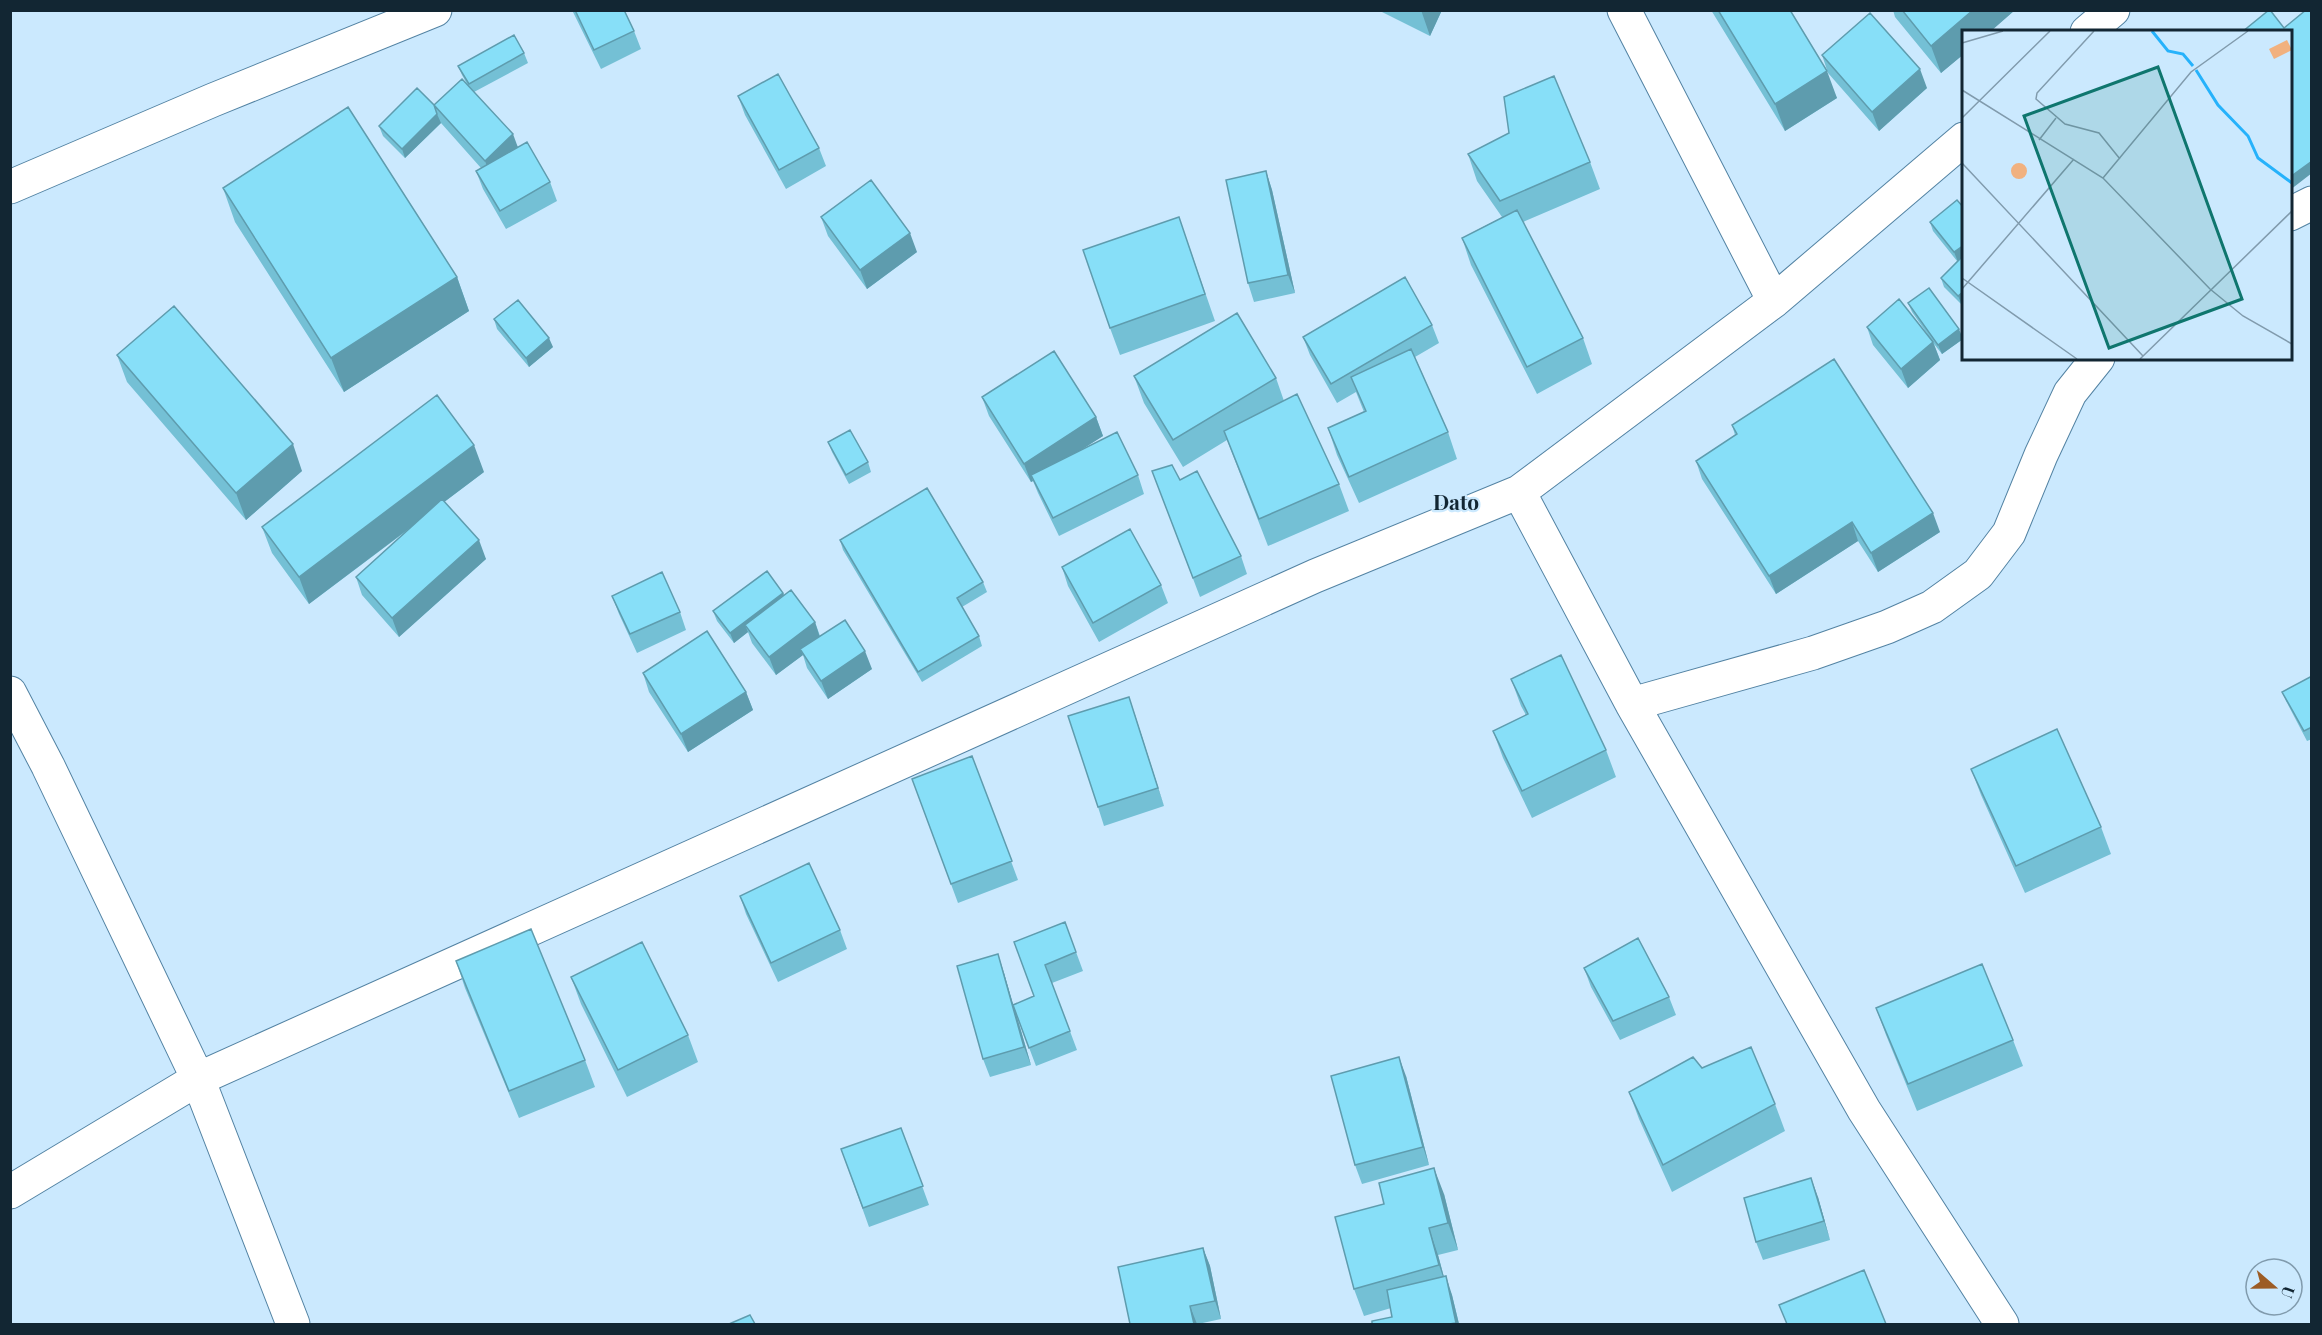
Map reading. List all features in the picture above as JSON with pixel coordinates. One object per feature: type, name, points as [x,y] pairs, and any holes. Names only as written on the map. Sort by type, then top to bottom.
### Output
[{"type":"street","points":[[10,188],[213,99],[435,10]]},
{"type":"street","points":[[1624,10],[1774,301]]},
{"type":"street","points":[[2089,30],[2113,10]]},
{"type":"street","points":[[10,1192],[198,1079],[1314,576],[1519,492],[1774,301],[1962,141]]},
{"type":"street","points":[[2292,213],[2312,203]]},
{"type":"street","points":[[1632,704],[1813,653],[1887,627],[1932,607],[1978,574],[2008,533],[2070,393],[2096,360]]},
{"type":"street","points":[[1519,492],[1632,704],[1864,1110],[2002,1324]]},
{"type":"street","points":[[10,693],[48,766],[198,1079],[293,1324]]},
{"type":"building","points":[[575,10],[624,10],[634,31],[594,50]]},
{"type":"building","points":[[1718,10],[1790,10],[1827,71],[1775,104]]},
{"type":"building","points":[[1902,10],[1973,10],[1931,46]]},
{"type":"building","points":[[2269,10],[2284,28],[2306,10],[2312,10],[2312,161],[2292,176],[2292,30],[2244,30]]},
{"type":"building","points":[[1870,13],[1920,69],[1872,112],[1822,55]]},
{"type":"building","points":[[514,35],[524,53],[469,84],[458,66]]},
{"type":"building","points":[[778,74],[819,148],[779,170],[738,96]]},
{"type":"building","points":[[1554,76],[1590,162],[1500,201],[1468,154],[1509,133],[1504,97]]},
{"type":"building","points":[[462,79],[513,134],[485,161],[434,105]]},
{"type":"building","points":[[417,88],[434,105],[437,114],[402,149],[379,126]]},
{"type":"building","points":[[348,107],[457,277],[331,358],[223,188]]},
{"type":"building","points":[[527,142],[550,182],[500,211],[476,171]]},
{"type":"building","points":[[1266,171],[1288,275],[1248,283],[1226,180]]},
{"type":"building","points":[[871,180],[910,233],[860,270],[821,217]]},
{"type":"building","points":[[1957,200],[1962,206],[1962,246],[1954,252],[1930,222]]},
{"type":"building","points":[[1517,210],[1583,338],[1527,367],[1462,238]]},
{"type":"building","points":[[1179,217],[1205,294],[1110,328],[1083,250]]},
{"type":"building","points":[[1962,257],[1962,293],[1958,296],[1941,278]]},
{"type":"building","points":[[1405,277],[1432,325],[1331,384],[1303,337]]},
{"type":"building","points":[[1929,288],[1959,329],[1938,345],[1908,303]]},
{"type":"building","points":[[1899,299],[1933,342],[1901,369],[1867,327]]},
{"type":"building","points":[[518,300],[549,338],[526,358],[494,319]]},
{"type":"building","points":[[174,306],[293,444],[236,493],[117,355]]},
{"type":"building","points":[[1237,313],[1276,378],[1173,440],[1134,376]]},
{"type":"building","points":[[1411,349],[1448,432],[1349,477],[1328,428],[1366,411],[1351,377]]},
{"type":"building","points":[[1054,351],[1096,417],[1024,464],[982,397]]},
{"type":"building","points":[[1834,359],[1933,513],[1871,553],[1852,522],[1769,576],[1696,461],[1737,434],[1732,425]]},
{"type":"building","points":[[1297,394],[1339,484],[1259,519],[1224,431]]},
{"type":"building","points":[[437,395],[474,445],[299,577],[262,527]]},
{"type":"building","points":[[850,430],[868,462],[846,475],[828,442]]},
{"type":"building","points":[[1117,432],[1138,475],[1053,518],[1031,475]]},
{"type":"building","points":[[1172,465],[1180,480],[1197,471],[1241,556],[1193,578],[1152,471]]},
{"type":"building","points":[[927,488],[983,582],[957,598],[979,636],[918,672],[840,540]]},
{"type":"building","points":[[442,499],[479,540],[392,618],[356,577]]},
{"type":"building","points":[[1130,529],[1161,585],[1093,623],[1062,567]]},
{"type":"building","points":[[767,571],[783,593],[730,633],[713,611]]},
{"type":"building","points":[[662,572],[680,612],[630,634],[612,596]]},
{"type":"building","points":[[791,590],[815,622],[769,657],[745,625]]},
{"type":"building","points":[[845,620],[865,651],[821,681],[800,649]]},
{"type":"building","points":[[707,631],[746,692],[681,734],[643,673]]},
{"type":"building","points":[[1561,655],[1606,750],[1522,791],[1493,731],[1528,714],[1511,679]]},
{"type":"building","points":[[2312,676],[2312,727],[2304,731],[2282,692]]},
{"type":"building","points":[[1129,697],[1158,788],[1098,807],[1068,716]]},
{"type":"building","points":[[2057,729],[2101,827],[2016,866],[1971,769]]},
{"type":"building","points":[[972,756],[1012,861],[951,884],[912,779]]},
{"type":"building","points":[[809,863],[840,930],[771,963],[740,896]]},
{"type":"building","points":[[1065,922],[1076,952],[1045,965],[1070,1031],[1029,1048],[1013,1005],[1034,996],[1014,942]]},
{"type":"building","points":[[531,929],[585,1060],[509,1091],[456,961]]},
{"type":"building","points":[[1638,938],[1669,997],[1613,1021],[1584,968]]},
{"type":"building","points":[[642,942],[688,1035],[618,1070],[571,977]]},
{"type":"building","points":[[998,954],[1024,1047],[983,1059],[957,966]]},
{"type":"building","points":[[1982,964],[2013,1040],[1908,1084],[1876,1008]]},
{"type":"building","points":[[1751,1047],[1775,1104],[1663,1165],[1629,1092],[1693,1057],[1702,1068]]},
{"type":"building","points":[[1399,1057],[1423,1147],[1355,1165],[1331,1076]]},
{"type":"building","points":[[901,1128],[923,1186],[863,1208],[841,1149]]},
{"type":"building","points":[[1434,1168],[1448,1223],[1429,1228],[1439,1265],[1354,1289],[1335,1217],[1384,1204],[1379,1183]]},
{"type":"building","points":[[1811,1178],[1824,1221],[1756,1242],[1744,1198]]},
{"type":"building","points":[[1203,1248],[1215,1301],[1190,1306],[1194,1324],[1130,1324],[1118,1267]]},
{"type":"building","points":[[1864,1270],[1886,1324],[1787,1324],[1779,1305]]},
{"type":"building","points":[[1446,1276],[1456,1323],[1372,1324],[1372,1321],[1392,1317],[1387,1290]]},
{"type":"building","points":[[750,1315],[755,1324],[729,1324]]},
{"type":"district","name":"Dato","points":[[1456,501]]}]
